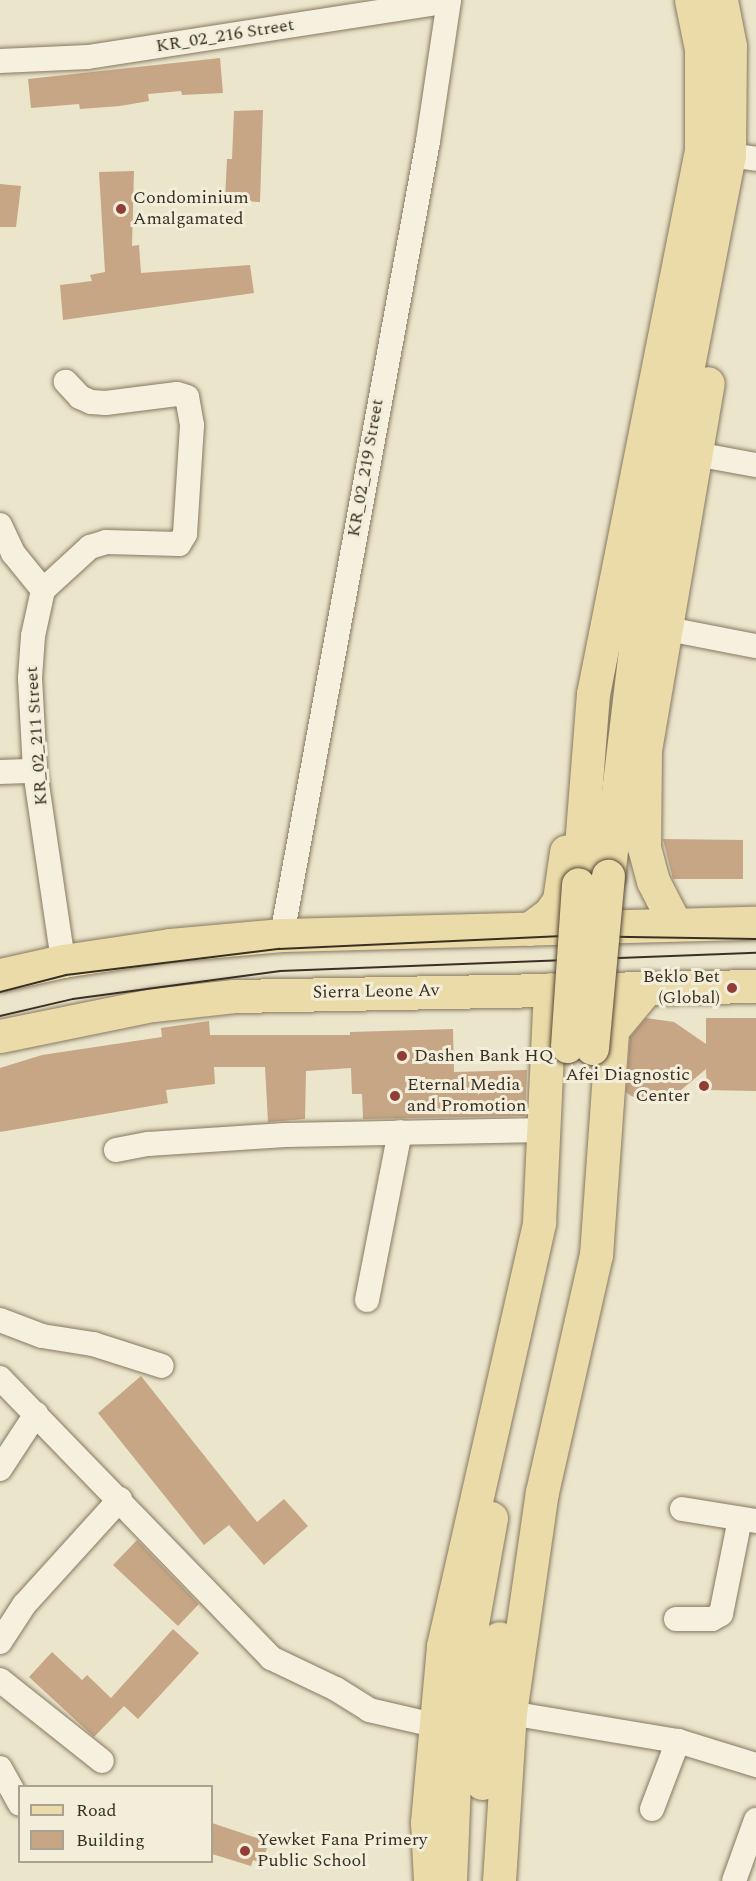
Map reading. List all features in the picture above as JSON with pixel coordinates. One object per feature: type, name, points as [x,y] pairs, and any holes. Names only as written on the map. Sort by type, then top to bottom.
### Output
[{"type":"main road","points":[[477,1881],[485,1713],[531,1471],[578,1253],[580,1047],[593,880],[593,694],[701,150],[701,50],[691,0]]},
{"type":"main road","points":[[593,880],[638,623],[714,237],[743,157],[730,46],[721,0]]},
{"type":"main road","points":[[529,929],[550,913],[559,900],[582,657],[656,279],[665,248],[690,206]]},
{"type":"main road","points":[[675,924],[653,881],[644,848],[646,727],[722,314],[721,258],[714,237]]},
{"type":"main road","points":[[0,975],[63,961],[171,945],[282,935],[756,923]]},
{"type":"main road","name":"Sierra Leone Av","points":[[0,1036],[153,1005],[235,996],[756,986]]},
{"type":"main road","points":[[499,1881],[510,1713],[542,1492],[596,1256],[612,1030],[648,987]]},
{"type":"main road","points":[[430,1881],[427,1822],[434,1725],[454,1583],[538,1222],[545,1130],[550,989]]},
{"type":"main road","points":[[450,1881],[457,1707],[502,1462],[547,1259],[580,1047]]},
{"type":"street","name":"KR_02_216 Street","points":[[0,61],[88,57],[449,1]]},
{"type":"street","name":"KR_02_219 Street","points":[[282,935],[428,141],[449,1]]},
{"type":"street","points":[[0,525],[7,555],[43,590],[90,547],[122,541],[179,544],[185,534],[192,425],[192,406],[187,397],[177,394],[106,404],[91,402],[80,397],[66,382]]},
{"type":"street","points":[[696,454],[756,465]]},
{"type":"street","name":"KR_02_211 Street","points":[[43,590],[33,636],[30,678],[35,771],[63,961]]},
{"type":"street","points":[[663,628],[756,646]]},
{"type":"street","points":[[0,772],[35,771]]},
{"type":"street","points":[[116,1150],[159,1143],[400,1132],[545,1130]]},
{"type":"street","points":[[367,1300],[400,1132]]},
{"type":"street","points":[[0,1320],[42,1336],[93,1344],[162,1366]]},
{"type":"street","points":[[0,1378],[120,1499],[271,1658],[336,1689],[369,1710],[434,1725]]},
{"type":"street","points":[[0,1469],[36,1414]]},
{"type":"street","points":[[0,1642],[24,1605],[120,1499]]},
{"type":"street","points":[[676,1619],[712,1619],[721,1614],[748,1520],[682,1509]]},
{"type":"street","points":[[0,1680],[102,1761]]},
{"type":"street","points":[[510,1713],[678,1741],[756,1765]]},
{"type":"street","points":[[652,1809],[678,1741]]},
{"type":"street","points":[[0,1768],[18,1800]]},
{"type":"street","points":[[735,1881],[756,1820]]},
{"type":"building","points":[[220,58],[223,93],[182,95],[181,91],[148,94],[149,101],[120,106],[80,109],[79,104],[31,108],[28,79]]},
{"type":"building","points":[[263,110],[260,202],[225,200],[227,159],[232,159],[234,111]]},
{"type":"building","points":[[134,171],[132,246],[139,245],[141,273],[250,265],[254,293],[63,320],[60,285],[92,281],[90,275],[105,272],[99,172]]},
{"type":"building","points":[[0,184],[21,186],[16,227],[0,227]]},
{"type":"building","points":[[663,839],[743,840],[743,879],[673,879]]},
{"type":"building","points":[[646,1018],[674,1022],[706,1044],[706,1018],[756,1018],[756,1091],[707,1090],[706,1069],[668,1101],[655,1103],[631,1096],[626,1092],[630,1037]]},
{"type":"building","points":[[209,1021],[210,1035],[350,1035],[350,1032],[453,1029],[454,1072],[527,1070],[525,1116],[363,1119],[362,1094],[352,1094],[351,1068],[306,1071],[305,1119],[268,1122],[265,1067],[214,1067],[215,1084],[166,1090],[168,1103],[0,1132],[0,1068],[42,1055],[162,1037],[161,1028]]},
{"type":"building","points":[[141,1376],[257,1522],[284,1499],[308,1526],[264,1565],[229,1525],[204,1545],[98,1413]]},
{"type":"building","points":[[137,1540],[199,1604],[178,1626],[113,1565]]},
{"type":"building","points":[[173,1629],[199,1653],[138,1719],[124,1706],[94,1737],[29,1677],[52,1652],[82,1680],[87,1675],[111,1698]]},
{"type":"building","points":[[213,1823],[269,1842],[262,1863],[253,1860],[251,1866],[213,1854]]},
{"type":"tram line","points":[[0,992],[66,975],[279,949],[568,936],[756,939]]},
{"type":"tram line","points":[[0,1016],[73,999],[280,971],[756,953]]},
{"type":"place","name":"Condominium Amalgamated","points":[[121,209]]},
{"type":"place","name":"Beklo Bet (Global)","points":[[732,988]]},
{"type":"place","name":"Dashen Bank HQ","points":[[402,1056]]},
{"type":"place","name":"Afei Diagnostic Center","points":[[704,1086]]},
{"type":"place","name":"Eternal Media and Promotion","points":[[395,1096]]},
{"type":"place","name":"Yewket Fana Primery Public School","points":[[245,1851]]}]
